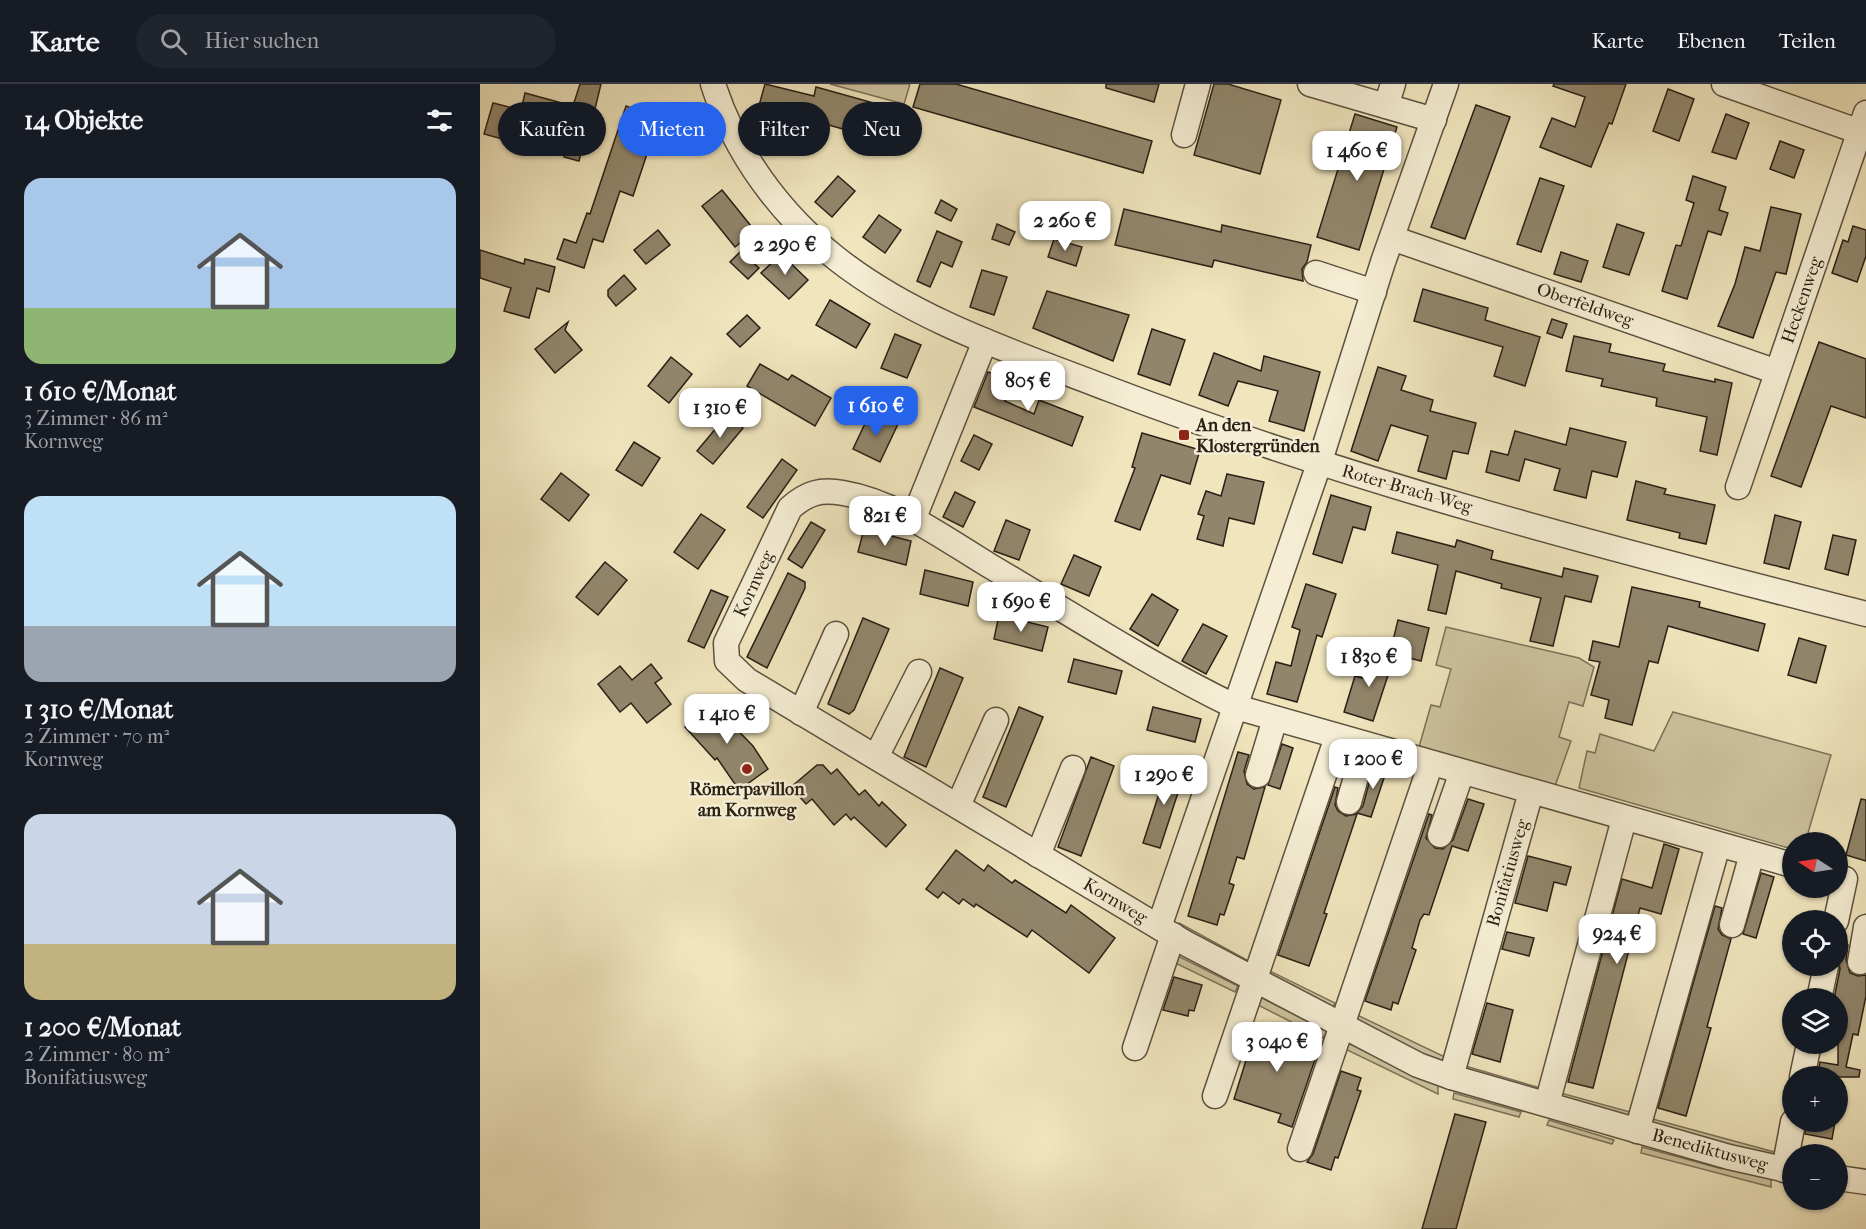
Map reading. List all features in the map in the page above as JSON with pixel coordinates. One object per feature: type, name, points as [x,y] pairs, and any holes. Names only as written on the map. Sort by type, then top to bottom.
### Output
[{"type":"street","name":"Roter-Brach-Weg","points":[[713,84],[720,108],[741,150],[772,194],[802,228],[837,259],[875,284],[923,312],[985,341],[1200,423],[1319,464],[1711,574],[1866,614]]},
{"type":"street","points":[[1184,135],[1198,84]]},
{"type":"street","points":[[1310,84],[1390,95],[1434,120]]},
{"type":"street","points":[[1135,1048],[1166,931],[1236,707],[1319,464],[1392,238],[1446,84]]},
{"type":"street","points":[[1724,84],[1864,126]]},
{"type":"street","name":"Heckenweg","points":[[1738,487],[1864,126]]},
{"type":"street","name":"Oberfeldweg","points":[[1392,238],[1777,372]]},
{"type":"street","points":[[1316,273],[1374,292]]},
{"type":"street","points":[[913,520],[985,341]]},
{"type":"street","name":"Kornweg","points":[[1166,931],[747,680],[727,661],[726,644],[790,508],[804,495],[821,491],[842,492],[865,498],[913,520],[1185,683],[1236,707]]},
{"type":"street","points":[[801,713],[836,634]]},
{"type":"street","points":[[876,757],[919,672]]},
{"type":"street","points":[[1236,707],[1782,862]]},
{"type":"street","points":[[1257,775],[1275,719]]},
{"type":"street","points":[[958,806],[996,720]]},
{"type":"street","points":[[1215,1096],[1337,737]]},
{"type":"street","points":[[1348,802],[1365,745]]},
{"type":"street","points":[[1300,1149],[1431,763]]},
{"type":"street","points":[[1038,855],[1073,768]]},
{"type":"street","points":[[1440,835],[1462,772]]},
{"type":"street","name":"Bonifatiusweg","points":[[1450,1077],[1531,792]]},
{"type":"street","points":[[1547,1104],[1624,819]]},
{"type":"street","name":"Benediktusweg","points":[[1637,1131],[1718,845]]},
{"type":"street","points":[[1732,925],[1752,854]]},
{"type":"street","points":[[1840,910],[1850,881]]},
{"type":"street","points":[[1860,962],[1866,927]]},
{"type":"street","name":"Benediktusweg","points":[[1166,931],[1418,1065],[1450,1077],[1637,1131],[1782,1168]]},
{"type":"street","points":[[1848,1179],[1866,1182]]},
{"type":"shaded area","points":[[830,84],[910,84],[905,102],[897,102]]},
{"type":"shaded area","points":[[1446,627],[1579,658],[1594,667],[1583,706],[1569,702],[1559,737],[1571,741],[1555,786],[1419,747],[1431,705],[1440,707],[1451,669],[1436,665]]},
{"type":"shaded area","points":[[1673,712],[1831,755],[1808,832],[1782,832],[1782,846],[1579,788],[1587,751],[1595,753],[1600,734],[1654,751]]},
{"type":"shaded area","points":[[1179,923],[1247,960],[1245,965],[1185,932]]},
{"type":"shaded area","points":[[1174,954],[1238,986],[1235,992],[1171,961]]},
{"type":"shaded area","points":[[1266,969],[1335,1003],[1332,1009],[1263,976]]},
{"type":"shaded area","points":[[1256,995],[1327,1031],[1323,1038],[1252,1002]]},
{"type":"shaded area","points":[[1353,1013],[1447,1058],[1441,1065],[1350,1019]]},
{"type":"shaded area","points":[[1344,1041],[1416,1077],[1419,1073],[1438,1081],[1438,1094],[1341,1047]]},
{"type":"shaded area","points":[[1462,1065],[1537,1087],[1535,1093],[1460,1071]]},
{"type":"shaded area","points":[[1557,1092],[1630,1112],[1628,1118],[1555,1098]]},
{"type":"shaded area","points":[[1454,1093],[1521,1112],[1519,1117],[1453,1099]]},
{"type":"shaded area","points":[[1649,1118],[1778,1153],[1773,1158],[1647,1124]]},
{"type":"shaded area","points":[[1549,1120],[1614,1140],[1612,1144],[1547,1125]]},
{"type":"shaded area","points":[[1642,1147],[1722,1169],[1725,1164],[1771,1176],[1771,1187],[1641,1153]]},
{"type":"building","points":[[580,84],[601,84],[597,102],[574,102]]},
{"type":"building","points":[[765,84],[814,96],[816,87],[870,102],[842,102],[842,129],[830,125],[830,102],[760,102]]},
{"type":"building","points":[[920,84],[956,84],[1152,141],[1143,173],[922,110],[922,102],[915,102]]},
{"type":"building","points":[[1106,84],[1159,84],[1154,102],[1106,88]]},
{"type":"building","points":[[1214,84],[1228,84],[1281,100],[1260,174],[1194,155]]},
{"type":"building","points":[[1554,84],[1626,84],[1612,124],[1609,123],[1591,167],[1540,147],[1552,118],[1575,127],[1585,97],[1553,86]]},
{"type":"building","points":[[1668,89],[1694,99],[1679,141],[1653,131]]},
{"type":"building","points":[[525,93],[558,102],[523,102]]},
{"type":"building","points":[[493,103],[498,104],[498,138],[484,134]]},
{"type":"building","points":[[1476,105],[1510,117],[1465,239],[1431,227]]},
{"type":"building","points":[[1355,114],[1397,127],[1359,250],[1317,237]]},
{"type":"building","points":[[1726,114],[1749,123],[1736,159],[1712,152]]},
{"type":"building","points":[[618,130],[618,156],[646,156],[633,196],[620,191],[603,242],[593,239],[584,268],[557,259],[564,239],[576,243],[587,213],[590,214]]},
{"type":"building","points":[[1780,141],[1804,150],[1794,178],[1770,169]]},
{"type":"building","points":[[564,156],[580,156],[579,161]]},
{"type":"building","points":[[838,176],[855,191],[832,217],[815,202]]},
{"type":"building","points":[[1693,176],[1726,187],[1719,210],[1728,213],[1721,235],[1708,231],[1687,299],[1662,291],[1676,245],[1681,246],[1694,203],[1686,200]]},
{"type":"building","points":[[1540,178],[1564,186],[1541,252],[1517,244]]},
{"type":"building","points":[[722,190],[755,231],[735,247],[702,206]]},
{"type":"building","points":[[941,200],[957,209],[951,221],[935,213]]},
{"type":"building","points":[[1771,207],[1801,214],[1786,274],[1776,272],[1753,338],[1718,326],[1735,284],[1745,247],[1760,251]]},
{"type":"building","points":[[1124,209],[1221,232],[1222,225],[1311,245],[1307,262],[1302,269],[1303,281],[1214,260],[1212,267],[1115,245]]},
{"type":"building","points":[[879,215],[901,230],[885,253],[863,237]]},
{"type":"building","points":[[997,224],[1015,232],[1009,245],[992,239]]},
{"type":"building","points":[[1617,224],[1644,233],[1629,275],[1603,267]]},
{"type":"building","points":[[1853,226],[1866,230],[1866,256],[1857,282],[1832,273],[1843,240],[1848,242]]},
{"type":"building","points":[[658,230],[670,245],[646,264],[634,250]]},
{"type":"building","points":[[937,231],[962,242],[952,267],[941,262],[930,287],[917,281]]},
{"type":"building","points":[[1054,239],[1082,247],[1076,266],[1048,257]]},
{"type":"building","points":[[480,250],[524,264],[525,259],[555,267],[549,292],[537,288],[529,318],[504,311],[511,288],[480,278]]},
{"type":"building","points":[[741,251],[759,268],[748,279],[730,262]]},
{"type":"building","points":[[1561,252],[1588,261],[1581,282],[1554,274]]},
{"type":"building","points":[[781,254],[808,280],[789,299],[761,273]]},
{"type":"building","points":[[982,270],[1007,277],[994,315],[970,307]]},
{"type":"building","points":[[624,275],[636,289],[616,306],[608,296],[608,290]]},
{"type":"building","points":[[1423,289],[1488,308],[1485,320],[1540,337],[1525,386],[1494,376],[1503,347],[1414,321]]},
{"type":"building","points":[[1047,291],[1129,315],[1113,361],[1033,328]]},
{"type":"building","points":[[830,300],[870,324],[856,348],[816,325]]},
{"type":"building","points":[[747,315],[760,328],[740,347],[727,334]]},
{"type":"building","points":[[1552,319],[1567,324],[1562,338],[1547,333]]},
{"type":"building","points":[[568,322],[565,330],[582,350],[555,373],[535,349]]},
{"type":"building","points":[[1152,329],[1185,340],[1170,385],[1138,374]]},
{"type":"building","points":[[895,334],[921,345],[907,378],[881,368]]},
{"type":"building","points":[[1574,336],[1611,344],[1609,352],[1665,364],[1663,371],[1715,382],[1715,379],[1732,383],[1717,455],[1700,451],[1707,417],[1656,406],[1657,398],[1601,386],[1603,379],[1566,371]]},
{"type":"building","points":[[1819,342],[1866,359],[1866,418],[1831,406],[1801,487],[1771,476]]},
{"type":"building","points":[[1214,353],[1261,371],[1264,356],[1320,372],[1304,431],[1269,421],[1278,391],[1238,381],[1228,406],[1199,395]]},
{"type":"building","points":[[671,357],[692,374],[669,403],[648,386]]},
{"type":"building","points":[[760,364],[788,380],[792,375],[831,398],[815,426],[747,386]]},
{"type":"building","points":[[1378,367],[1406,376],[1401,390],[1433,400],[1430,411],[1476,423],[1468,454],[1453,451],[1446,479],[1418,471],[1428,436],[1391,425],[1378,461],[1351,451]]},
{"type":"building","points":[[988,372],[1012,379],[1005,401],[1034,414],[1039,400],[1083,417],[1072,446],[974,407]]},
{"type":"building","points":[[871,411],[898,424],[880,462],[853,449]]},
{"type":"building","points":[[727,415],[743,428],[713,464],[697,451]]},
{"type":"building","points":[[1570,428],[1626,442],[1617,477],[1592,471],[1586,498],[1554,490],[1560,469],[1525,459],[1519,481],[1486,472],[1491,451],[1508,455],[1515,431],[1566,445]]},
{"type":"building","points":[[1142,433],[1200,450],[1190,484],[1161,475],[1140,530],[1115,521],[1135,468],[1132,467]]},
{"type":"building","points":[[974,435],[992,444],[979,470],[961,461]]},
{"type":"building","points":[[634,442],[660,458],[642,486],[616,470]]},
{"type":"building","points":[[782,459],[797,470],[763,518],[747,507]]},
{"type":"building","points":[[561,473],[589,495],[569,521],[541,499]]},
{"type":"building","points":[[1227,474],[1264,482],[1254,524],[1229,518],[1223,546],[1197,539],[1204,516],[1198,514],[1206,491],[1221,496]]},
{"type":"building","points":[[1636,481],[1666,489],[1664,494],[1715,505],[1706,544],[1679,538],[1680,533],[1627,520]]},
{"type":"building","points":[[955,492],[975,502],[963,527],[943,517]]},
{"type":"building","points":[[1331,495],[1371,507],[1365,530],[1353,527],[1342,563],[1313,554]]},
{"type":"building","points":[[701,514],[725,530],[698,569],[674,552]]},
{"type":"building","points":[[1775,515],[1801,522],[1789,569],[1764,563]]},
{"type":"building","points":[[1006,520],[1030,530],[1019,560],[994,551]]},
{"type":"building","points":[[811,522],[825,530],[802,568],[788,559]]},
{"type":"building","points":[[864,529],[911,541],[906,565],[858,552]]},
{"type":"building","points":[[1397,532],[1455,547],[1457,540],[1493,551],[1491,559],[1562,577],[1564,568],[1598,576],[1591,602],[1565,596],[1553,646],[1530,641],[1541,598],[1501,588],[1502,584],[1456,571],[1446,614],[1428,610],[1438,565],[1392,553]]},
{"type":"building","points":[[1833,535],[1856,540],[1848,575],[1825,569]]},
{"type":"building","points":[[1074,555],[1101,567],[1089,596],[1061,584]]},
{"type":"building","points":[[605,562],[627,580],[598,615],[576,597]]},
{"type":"building","points":[[925,570],[973,582],[968,606],[920,594]]},
{"type":"building","points":[[788,573],[805,582],[805,588],[767,668],[747,657]]},
{"type":"building","points":[[1306,584],[1336,594],[1322,637],[1317,635],[1297,702],[1267,694],[1276,662],[1291,666],[1300,630],[1292,627]]},
{"type":"building","points":[[1632,587],[1700,602],[1699,607],[1765,624],[1758,651],[1668,626],[1658,663],[1649,661],[1632,725],[1605,718],[1609,700],[1591,695],[1600,662],[1589,660],[1593,641],[1619,647]]},
{"type":"building","points":[[711,590],[728,597],[704,648],[688,641]]},
{"type":"building","points":[[1152,594],[1178,610],[1158,646],[1130,629]]},
{"type":"building","points":[[999,615],[1048,627],[1042,651],[994,639]]},
{"type":"building","points":[[863,618],[889,629],[854,710],[849,714],[828,704]]},
{"type":"building","points":[[1398,620],[1429,628],[1421,661],[1390,653]]},
{"type":"building","points":[[1203,624],[1227,636],[1206,674],[1182,661]]},
{"type":"building","points":[[1799,638],[1826,646],[1816,683],[1788,675]]},
{"type":"building","points":[[1375,651],[1394,657],[1373,721],[1344,712],[1355,676],[1367,679]]},
{"type":"building","points":[[1074,659],[1122,671],[1116,694],[1068,682]]},
{"type":"building","points":[[651,664],[662,678],[655,683],[671,704],[647,723],[631,703],[620,712],[598,684],[620,666],[632,680]]},
{"type":"building","points":[[940,668],[963,678],[926,767],[904,757]]},
{"type":"building","points":[[708,700],[753,746],[768,769],[739,790],[717,758],[715,760],[685,727]]},
{"type":"building","points":[[1019,707],[1043,717],[1006,807],[983,797]]},
{"type":"building","points":[[1153,707],[1201,719],[1195,742],[1147,730]]},
{"type":"building","points":[[1282,744],[1293,748],[1280,789],[1268,785]]},
{"type":"building","points":[[1238,752],[1249,755],[1244,771],[1247,784],[1254,789],[1265,787],[1244,859],[1237,857],[1229,883],[1234,885],[1224,915],[1220,914],[1217,925],[1188,916]]},
{"type":"building","points":[[1091,757],[1114,766],[1081,856],[1058,847]]},
{"type":"building","points":[[1169,763],[1186,768],[1160,848],[1143,843]]},
{"type":"building","points":[[1374,764],[1387,769],[1371,817],[1357,813],[1363,806]]},
{"type":"building","points":[[817,765],[823,765],[831,774],[837,769],[859,795],[865,790],[879,806],[882,802],[906,825],[886,847],[854,817],[851,820],[846,814],[834,825],[812,799],[806,804],[791,787]]},
{"type":"building","points":[[1335,787],[1338,788],[1335,805],[1338,811],[1346,816],[1357,814],[1309,966],[1278,955]]},
{"type":"building","points":[[1468,799],[1484,804],[1468,851],[1452,846],[1429,915],[1424,914],[1420,920],[1412,948],[1416,950],[1398,1004],[1393,1002],[1391,1010],[1365,1001],[1429,814],[1432,815],[1426,838],[1435,848],[1443,849],[1453,840]]},
{"type":"building","points":[[1861,799],[1866,800],[1866,861],[1848,856],[1848,848]]},
{"type":"building","points":[[1664,844],[1679,849],[1661,914],[1640,908],[1593,1088],[1568,1082],[1622,879],[1652,888]]},
{"type":"building","points":[[956,850],[984,871],[988,865],[1012,883],[1015,880],[1066,913],[1071,905],[1115,938],[1089,973],[1032,930],[1027,937],[976,904],[974,907],[963,899],[959,904],[943,892],[938,898],[926,889]]},
{"type":"building","points":[[1528,856],[1571,867],[1566,885],[1554,882],[1547,911],[1515,903]]},
{"type":"building","points":[[1761,873],[1774,877],[1756,938],[1743,934]]},
{"type":"building","points":[[1715,906],[1722,908],[1718,929],[1722,935],[1731,939],[1707,1027],[1711,1028],[1686,1116],[1658,1108]]},
{"type":"building","points":[[1507,932],[1534,938],[1529,956],[1502,949]]},
{"type":"building","points":[[1848,966],[1850,973],[1858,976],[1866,975],[1866,996],[1858,1035],[1853,1034],[1846,1066],[1819,1066],[1820,1062],[1838,1065],[1838,1054],[1848,1054],[1848,988],[1836,988],[1839,976],[1848,976]]},
{"type":"building","points":[[1174,977],[1202,985],[1194,1011],[1189,1010],[1188,1016],[1163,1010]]},
{"type":"building","points":[[1487,1003],[1513,1010],[1500,1062],[1472,1054]]},
{"type":"building","points":[[1257,1025],[1320,1045],[1292,1127],[1278,1122],[1281,1114],[1234,1099]]},
{"type":"building","points":[[1848,1067],[1860,1070],[1859,1077],[1848,1077]]},
{"type":"building","points":[[1341,1071],[1361,1078],[1357,1090],[1361,1091],[1338,1158],[1335,1157],[1331,1170],[1307,1162],[1313,1154]]},
{"type":"building","points":[[1455,1114],[1486,1122],[1456,1229],[1422,1229]]},
{"type":"building","points":[[1805,1132],[1833,1132],[1832,1139],[1805,1134]]},
{"type":"place","name":"An den Klostergründen","points":[[1184,435]]},
{"type":"place","name":"Römerpavillon am Kornweg","points":[[747,769]]}]
